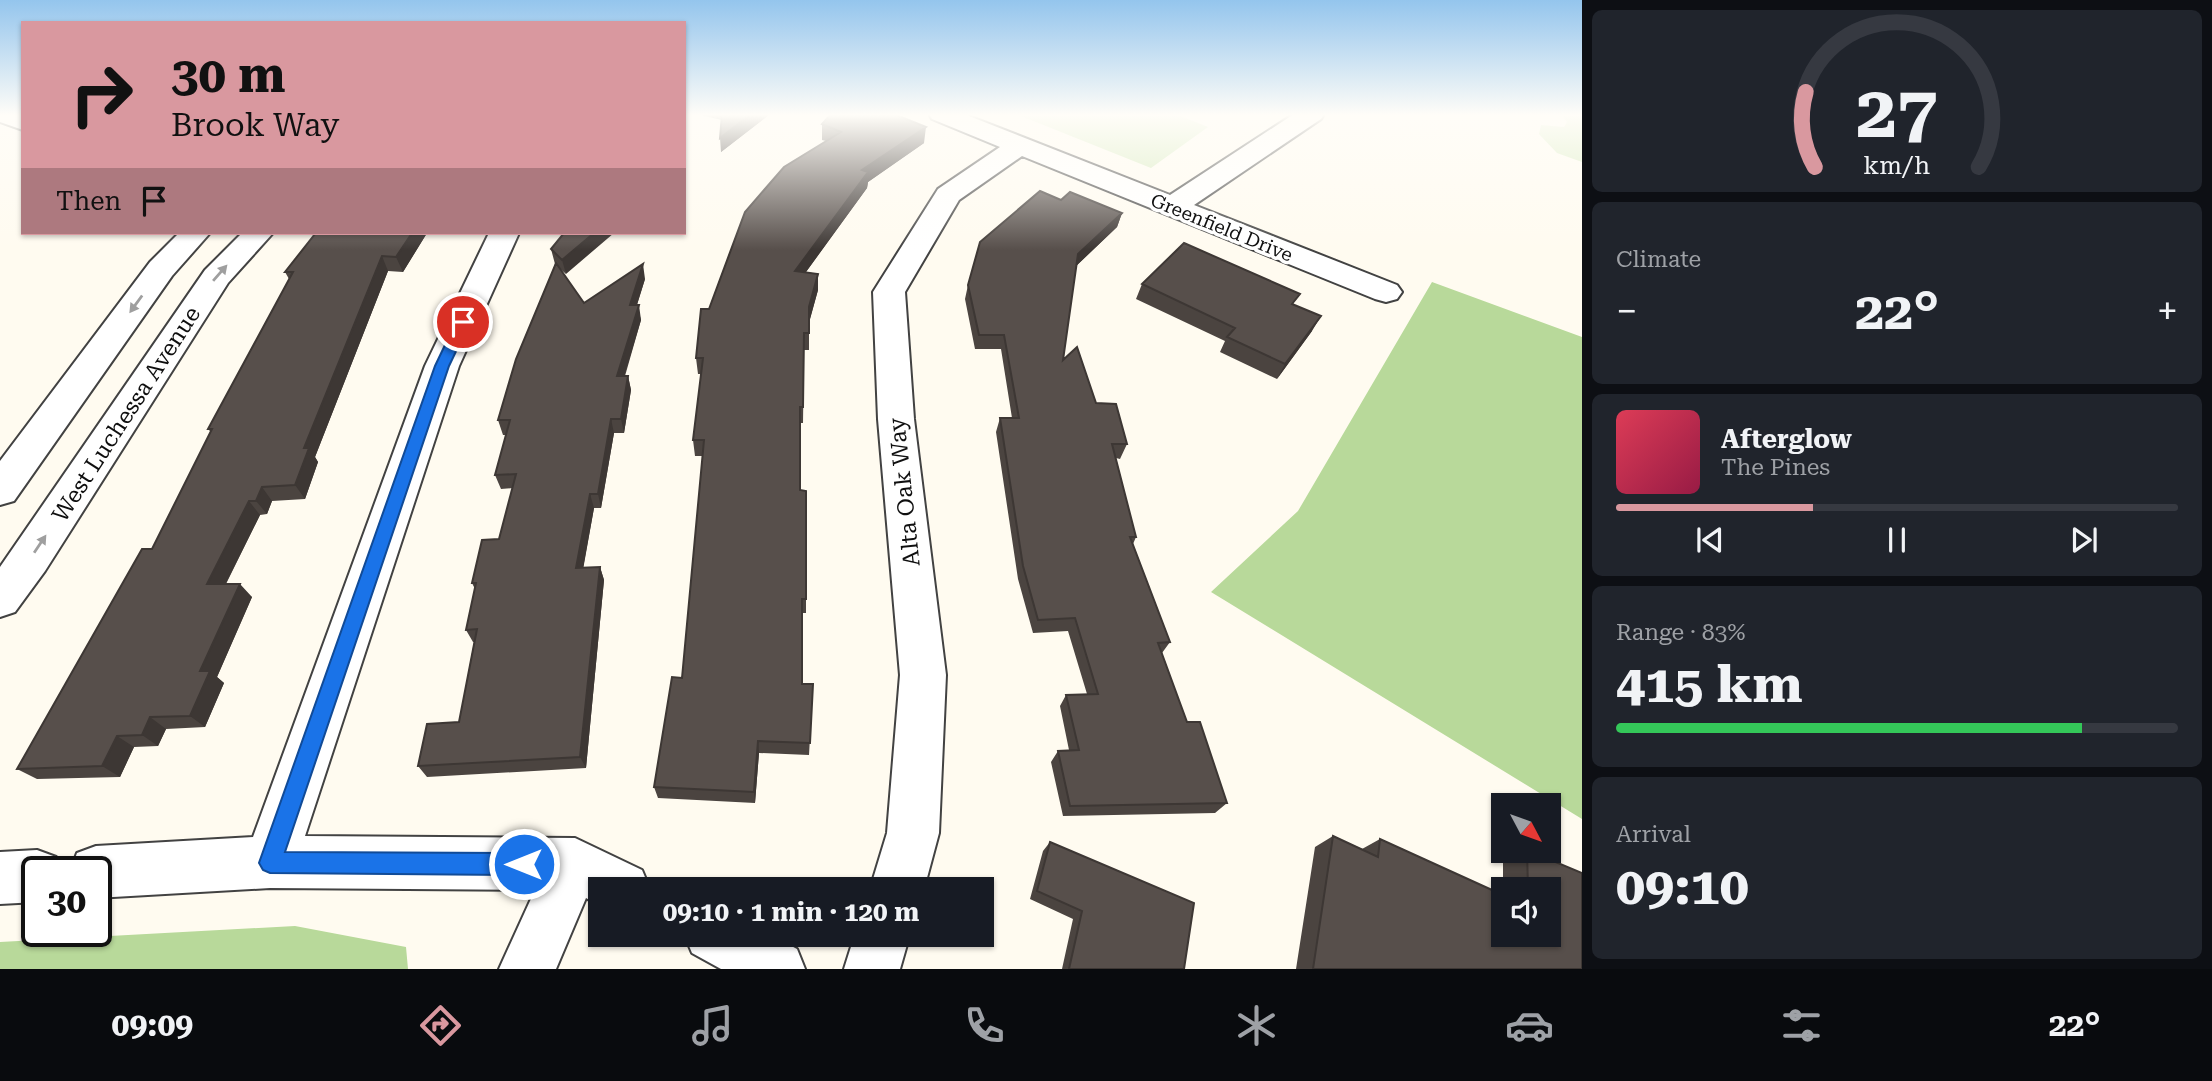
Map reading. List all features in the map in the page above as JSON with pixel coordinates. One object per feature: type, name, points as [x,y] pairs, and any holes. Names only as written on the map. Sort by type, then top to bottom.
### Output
[{"type":"street","name":"Alta Oak Way","points":[[901,877],[914,833],[923,675],[896,419],[889,292],[947,194],[998,159]]},
{"type":"street","name":"Greenfield Drive","points":[[1051,159],[1386,292]]},
{"type":"street","points":[[1171,207],[1243,159]]},
{"type":"street","points":[[0,489],[161,269],[193,235]]},
{"type":"street","name":"West Luchessa Avenue","points":[[0,599],[38,547],[216,276],[256,235]]},
{"type":"street","points":[[270,863],[442,366],[503,235]]},
{"type":"street","points":[[112,872],[270,863],[575,864],[600,877]]},
{"type":"street","points":[[527,969],[575,864]]},
{"type":"street","points":[[0,878],[21,877]]},
{"type":"street","points":[[736,947],[777,969]]},
{"type":"street","points":[[872,969],[879,947]]},
{"type":"green space","points":[[1129,159],[1163,159],[1151,168]]},
{"type":"green space","points":[[1432,282],[1582,337],[1582,819],[1561,806],[1561,793],[1540,793],[1211,592],[1298,511]]},
{"type":"green space","points":[[295,926],[406,947],[408,969],[0,969],[0,942],[21,941],[21,947],[112,947],[112,936]]},
{"type":"building","points":[[797,159],[878,159],[862,170],[868,172],[795,271],[818,274],[809,307],[809,333],[804,333],[803,407],[800,407],[800,490],[806,491],[806,599],[802,599],[802,684],[813,684],[810,743],[758,741],[754,792],[654,787],[672,677],[682,678],[704,440],[693,440],[703,358],[696,358],[701,309],[709,309],[745,212],[784,167]]},
{"type":"building","points":[[1040,191],[1061,200],[1070,192],[1122,213],[1078,254],[1063,360],[1077,347],[1096,403],[1116,404],[1127,444],[1112,444],[1136,537],[1130,537],[1170,642],[1158,643],[1187,722],[1200,722],[1227,803],[1070,806],[1058,751],[1079,750],[1066,695],[1098,694],[1075,618],[1038,620],[1023,566],[1000,418],[1019,418],[1004,335],[979,335],[968,285],[980,242]]},
{"type":"building","points":[[314,235],[411,235],[396,257],[382,256],[304,448],[309,448],[295,485],[262,487],[256,501],[249,501],[207,584],[240,584],[200,671],[210,671],[190,716],[150,717],[142,735],[117,736],[102,766],[17,769],[142,549],[152,549],[212,429],[208,429],[293,272],[285,272]]},
{"type":"building","points":[[562,235],[592,235],[562,260],[551,249]]},
{"type":"building","points":[[1184,243],[1300,294],[1292,304],[1321,316],[1285,364],[1227,337],[1235,328],[1142,284]]},
{"type":"building","points":[[556,263],[584,303],[643,264],[630,305],[639,305],[617,376],[628,376],[621,419],[611,419],[598,494],[590,494],[576,568],[600,567],[580,757],[418,766],[427,724],[459,722],[477,629],[466,630],[476,583],[472,583],[482,540],[499,539],[516,474],[495,475],[510,420],[498,420],[516,359]]},
{"type":"building","points":[[1333,836],[1378,857],[1380,839],[1491,890],[1491,947],[1561,947],[1561,877],[1528,877],[1527,863],[1558,863],[1582,873],[1582,969],[1313,969]]},
{"type":"building","points":[[1050,842],[1194,903],[1184,969],[1069,969],[1082,911],[1037,891]]},
{"type":"route","points":[[463,322],[442,366],[270,863],[524,864]]}]
